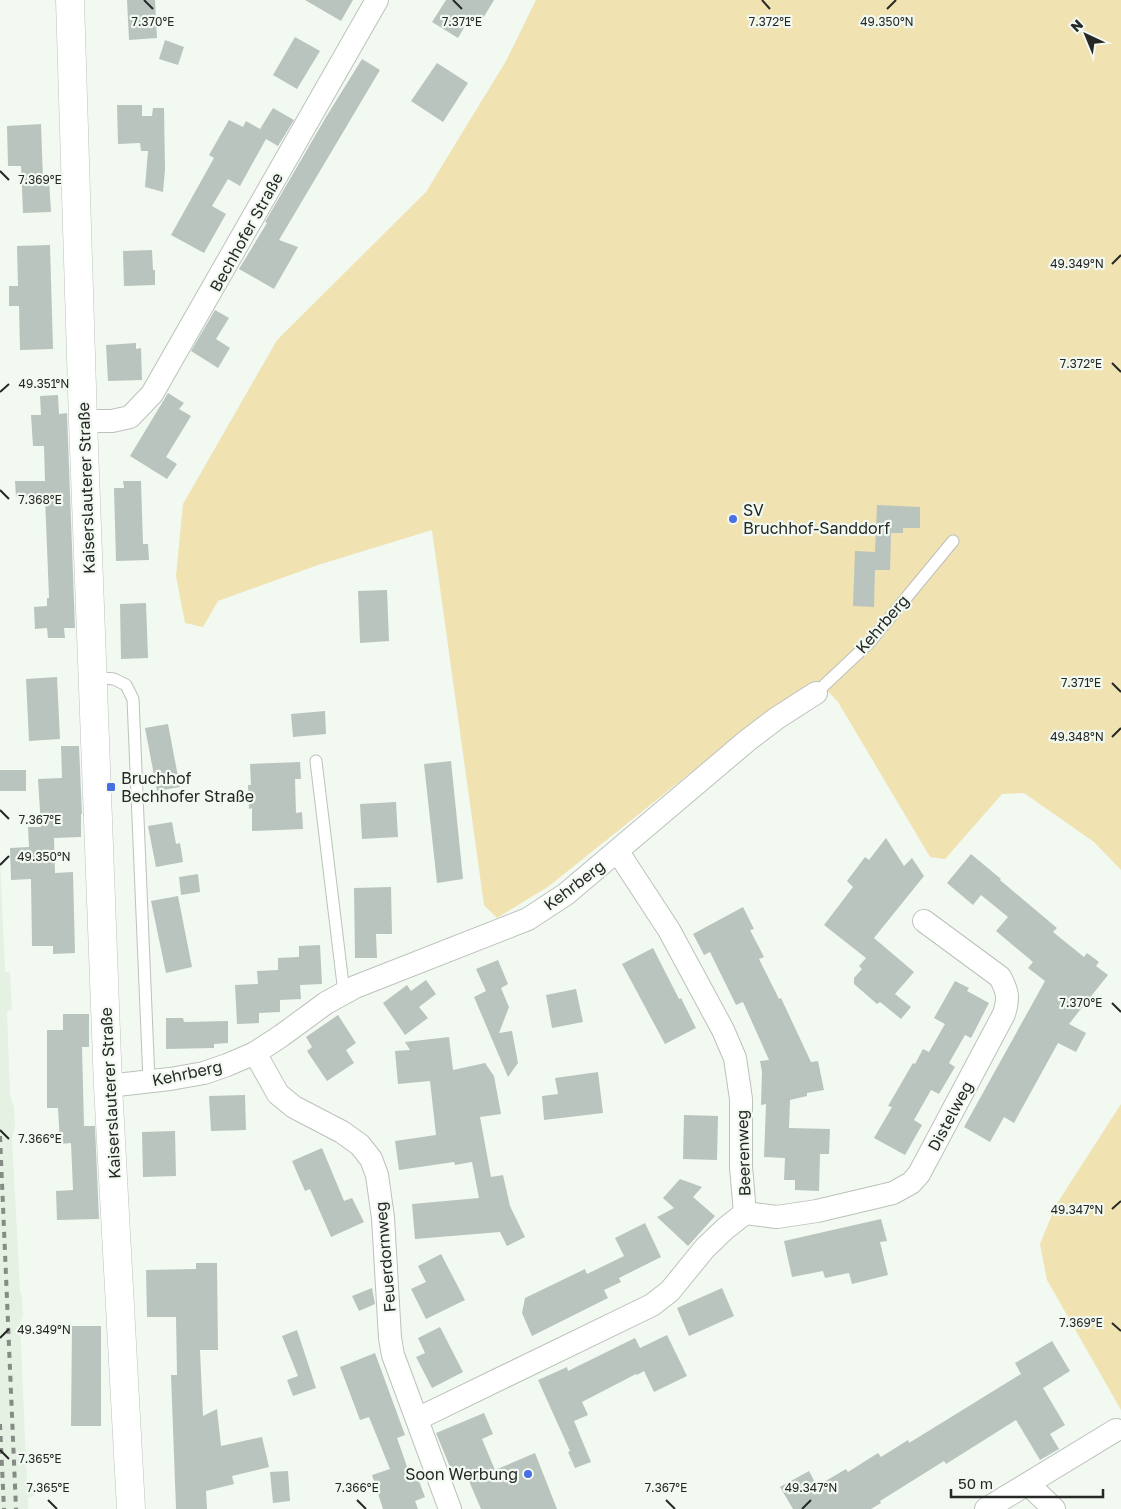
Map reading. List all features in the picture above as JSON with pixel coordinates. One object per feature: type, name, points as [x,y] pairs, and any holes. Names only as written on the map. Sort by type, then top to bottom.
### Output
[{"type":"main road","name":"Kaiserslauterer Straße","points":[[70,0],[83,421],[108,1086],[132,1509]]},
{"type":"street","name":"Bechhofer Straße","points":[[83,421],[112,421],[130,417],[152,394],[377,0]]},
{"type":"street","name":"Kehrberg","points":[[108,1086],[204,1073],[227,1065],[255,1053],[326,1003],[344,993],[391,972],[528,919],[566,894],[618,852],[748,740],[777,718],[816,693]]},
{"type":"street","name":"Beerenweg","points":[[417,1419],[652,1305],[670,1291],[705,1248],[745,1213],[741,1148],[741,1099],[734,1058],[723,1030],[669,930],[618,852]]},
{"type":"street","name":"Distelweg","points":[[745,1213],[777,1217],[817,1211],[893,1193],[911,1184],[919,1174],[1004,1014],[1008,1001],[1007,990],[1000,977],[924,921]]},
{"type":"street","name":"Feuerdornweg","points":[[255,1053],[278,1094],[294,1107],[342,1132],[360,1145],[371,1159],[377,1175],[383,1218],[393,1354],[450,1509]]},
{"type":"street","points":[[986,1509],[1116,1430]]},
{"type":"street","points":[[1028,1484],[1054,1509]]},
{"type":"lane","name":"Kehrberg","points":[[816,693],[869,642],[953,541]]},
{"type":"lane","points":[[93,677],[114,679],[126,685],[133,699],[149,1081]]},
{"type":"lane","points":[[316,761],[344,993]]},
{"type":"shaded area","points":[[536,0],[1121,0],[1121,870],[1094,842],[1024,793],[1002,794],[945,859],[930,857],[838,702],[819,682],[749,726],[549,886],[497,918],[484,905],[432,530],[318,565],[218,601],[203,627],[185,623],[176,576],[183,504],[277,340],[426,192],[506,61]]},
{"type":"shaded area","points":[[0,857],[5,972],[10,972],[12,1010],[7,1011],[10,1095],[14,1108],[15,1125],[12,1139],[23,1316],[20,1323],[27,1483],[34,1482],[34,1496],[28,1497],[28,1509],[0,1509]]},
{"type":"shaded area","points":[[1121,1104],[1121,1410],[1047,1280],[1040,1244],[1056,1205]]},
{"type":"building","points":[[127,0],[155,0],[157,38],[129,40]]},
{"type":"building","points":[[305,0],[353,0],[341,21]]},
{"type":"building","points":[[446,0],[494,0],[479,25],[469,19],[458,38],[432,22]]},
{"type":"building","points":[[295,37],[320,51],[297,89],[273,75]]},
{"type":"building","points":[[165,40],[184,47],[178,65],[159,59]]},
{"type":"building","points":[[362,59],[380,70],[279,240],[298,247],[274,289],[239,269],[326,117]]},
{"type":"building","points":[[437,63],[468,83],[443,122],[411,101]]},
{"type":"building","points":[[117,105],[142,105],[142,116],[152,116],[153,108],[164,108],[165,170],[163,192],[145,187],[148,151],[141,151],[140,143],[118,144]]},
{"type":"building","points":[[273,108],[294,120],[278,146],[266,139],[240,186],[228,179],[212,206],[226,214],[204,253],[171,235],[214,158],[209,155],[229,120],[243,127],[246,121],[260,129]]},
{"type":"building","points":[[41,124],[43,180],[49,180],[51,212],[23,213],[21,166],[8,166],[7,126]]},
{"type":"building","points":[[50,245],[53,349],[20,350],[19,306],[9,306],[9,286],[18,286],[17,246]]},
{"type":"building","points":[[152,250],[155,285],[124,286],[123,251]]},
{"type":"building","points":[[215,310],[229,318],[216,339],[230,348],[218,368],[191,351]]},
{"type":"building","points":[[136,343],[136,349],[141,348],[142,380],[108,381],[106,345]]},
{"type":"building","points":[[168,393],[184,403],[179,409],[191,416],[166,457],[177,464],[167,479],[130,456]]},
{"type":"building","points":[[58,395],[59,414],[67,413],[75,628],[64,628],[65,638],[48,638],[47,628],[35,629],[34,607],[47,606],[47,598],[49,598],[45,497],[16,497],[15,481],[45,481],[44,446],[33,446],[31,415],[41,415],[40,396]]},
{"type":"building","points":[[123,481],[141,481],[143,544],[148,544],[149,560],[116,561],[114,488],[124,488]]},
{"type":"building","points":[[877,505],[920,507],[920,528],[903,528],[903,533],[891,533],[890,570],[875,570],[874,607],[853,606],[855,551],[875,552]]},
{"type":"building","points":[[387,590],[389,641],[360,643],[358,591]]},
{"type":"building","points":[[146,603],[148,658],[121,659],[120,604]]},
{"type":"building","points":[[57,677],[60,739],[29,741],[26,679]]},
{"type":"building","points":[[325,711],[326,734],[293,737],[291,714]]},
{"type":"building","points":[[168,724],[180,787],[157,791],[145,728]]},
{"type":"building","points":[[61,746],[79,746],[82,814],[81,837],[54,838],[55,873],[73,872],[75,953],[53,954],[53,946],[32,946],[31,879],[11,880],[10,848],[29,847],[28,827],[41,827],[38,779],[62,778]]},
{"type":"building","points":[[451,761],[463,879],[437,883],[424,764]]},
{"type":"building","points":[[300,762],[301,779],[295,779],[296,813],[302,812],[303,829],[252,831],[252,808],[249,809],[248,785],[251,785],[250,764]]},
{"type":"building","points":[[0,770],[26,770],[26,791],[0,791]]},
{"type":"building","points":[[396,802],[398,837],[362,839],[360,804]]},
{"type":"building","points":[[172,822],[176,844],[180,843],[183,862],[156,867],[148,826]]},
{"type":"building","points":[[886,838],[904,866],[912,858],[924,876],[874,938],[914,972],[895,994],[911,1007],[901,1019],[880,1002],[877,1004],[854,984],[854,978],[862,969],[859,966],[866,958],[824,925],[853,887],[847,881],[865,857],[869,860]]},
{"type":"building","points":[[971,854],[1057,928],[1053,932],[1084,957],[1087,953],[1099,962],[1096,966],[1108,975],[1069,1024],[1086,1033],[1076,1052],[1058,1043],[1014,1123],[1004,1117],[990,1142],[964,1127],[1045,981],[1028,968],[1033,962],[996,931],[1008,917],[981,895],[973,905],[947,883]]},
{"type":"building","points":[[198,874],[200,892],[181,895],[179,877]]},
{"type":"building","points":[[391,887],[392,934],[376,934],[377,958],[355,958],[354,888]]},
{"type":"building","points":[[178,896],[192,967],[166,973],[151,901]]},
{"type":"building","points":[[743,907],[754,929],[750,930],[764,957],[759,959],[779,999],[781,998],[811,1062],[818,1061],[824,1090],[807,1093],[807,1096],[790,1100],[789,1128],[830,1129],[829,1154],[820,1154],[819,1191],[795,1190],[795,1180],[784,1180],[785,1158],[764,1157],[766,1104],[761,1105],[762,1072],[760,1061],[769,1060],[743,1002],[736,1005],[710,952],[704,955],[693,934]]},
{"type":"building","points":[[320,945],[322,984],[300,985],[301,999],[280,1000],[280,1012],[259,1013],[259,1023],[237,1024],[235,985],[258,984],[257,971],[278,970],[278,958],[299,957],[299,946]]},
{"type":"building","points":[[653,948],[696,1028],[665,1044],[622,964]]},
{"type":"building","points":[[498,960],[508,984],[501,988],[509,1007],[499,1033],[512,1031],[518,1063],[508,1077],[474,997],[486,991],[476,969]]},
{"type":"building","points":[[426,980],[436,994],[419,1007],[428,1018],[405,1035],[383,1003],[407,985],[411,991]]},
{"type":"building","points":[[955,981],[969,988],[967,991],[989,1003],[971,1038],[965,1035],[949,1063],[955,1067],[939,1094],[931,1090],[914,1120],[922,1125],[905,1155],[874,1138],[892,1107],[888,1106],[913,1063],[915,1064],[923,1049],[929,1052],[945,1024],[934,1018]]},
{"type":"building","points":[[576,989],[583,1022],[552,1028],[546,995]]},
{"type":"building","points":[[63,1014],[89,1014],[89,1047],[82,1047],[84,1126],[95,1126],[99,1219],[57,1220],[56,1191],[73,1190],[71,1143],[60,1144],[58,1108],[47,1108],[47,1030],[63,1030]]},
{"type":"building","points":[[338,1015],[356,1043],[346,1050],[354,1063],[327,1081],[307,1051],[312,1047],[306,1037]]},
{"type":"building","points":[[166,1018],[183,1018],[184,1022],[228,1021],[228,1043],[214,1044],[214,1048],[166,1049]]},
{"type":"building","points":[[449,1037],[453,1070],[485,1063],[494,1076],[501,1114],[480,1117],[491,1177],[503,1175],[510,1206],[525,1237],[507,1246],[500,1232],[415,1239],[412,1204],[479,1198],[472,1162],[455,1165],[454,1162],[399,1170],[395,1141],[436,1135],[430,1081],[398,1084],[395,1051],[410,1050],[405,1042]]},
{"type":"building","points":[[598,1072],[603,1113],[544,1120],[542,1096],[558,1094],[555,1078]]},
{"type":"building","points":[[245,1095],[246,1130],[211,1131],[209,1096]]},
{"type":"building","points":[[684,1115],[718,1116],[717,1160],[683,1159]]},
{"type":"building","points":[[175,1131],[176,1176],[143,1177],[142,1132]]},
{"type":"building","points":[[322,1148],[344,1201],[352,1198],[364,1222],[331,1237],[310,1189],[305,1191],[292,1161]]},
{"type":"building","points":[[680,1179],[702,1187],[693,1197],[715,1216],[688,1246],[657,1217],[674,1208],[663,1198]]},
{"type":"building","points":[[881,1219],[887,1241],[880,1242],[888,1275],[852,1284],[849,1273],[825,1278],[823,1271],[792,1277],[784,1241]]},
{"type":"building","points":[[645,1223],[661,1257],[619,1278],[621,1282],[604,1290],[608,1298],[532,1336],[522,1313],[525,1298],[585,1269],[587,1274],[624,1256],[615,1238]]},
{"type":"building","points":[[441,1254],[465,1300],[426,1319],[411,1289],[426,1282],[418,1266]]},
{"type":"building","points":[[196,1263],[217,1263],[218,1350],[200,1350],[203,1416],[217,1409],[221,1446],[262,1437],[269,1467],[232,1476],[234,1484],[206,1491],[207,1509],[176,1509],[171,1375],[177,1375],[176,1317],[147,1317],[146,1270],[196,1269]]},
{"type":"building","points":[[372,1288],[375,1304],[359,1311],[352,1296]]},
{"type":"building","points":[[722,1288],[734,1316],[689,1336],[677,1308]]},
{"type":"building","points":[[72,1326],[101,1326],[101,1426],[71,1426]]},
{"type":"building","points":[[440,1327],[463,1372],[432,1388],[416,1357],[425,1353],[418,1338]]},
{"type":"building","points":[[297,1330],[316,1388],[293,1396],[287,1380],[298,1376],[282,1336]]},
{"type":"building","points":[[667,1335],[687,1376],[654,1392],[644,1371],[582,1402],[588,1415],[574,1421],[591,1462],[575,1468],[568,1452],[570,1451],[538,1380],[567,1367],[568,1371],[635,1338],[640,1348]]},
{"type":"building","points":[[1052,1341],[1070,1371],[1043,1388],[1065,1425],[1050,1434],[1059,1449],[1040,1460],[1016,1420],[946,1464],[944,1461],[880,1501],[881,1503],[871,1509],[793,1509],[780,1487],[809,1471],[817,1486],[846,1469],[848,1472],[878,1453],[881,1457],[908,1440],[909,1443],[1021,1374],[1015,1363]]},
{"type":"building","points":[[375,1353],[405,1435],[397,1438],[411,1478],[417,1476],[425,1497],[415,1501],[418,1509],[383,1509],[372,1475],[390,1469],[369,1417],[360,1420],[340,1367]]},
{"type":"building","points":[[484,1413],[493,1434],[482,1439],[495,1470],[535,1453],[557,1509],[481,1509],[466,1474],[455,1479],[436,1433]]},
{"type":"building","points":[[288,1471],[290,1501],[273,1503],[270,1472]]},
{"type":"railway","points":[[0,1136],[16,1509]]},
{"type":"railway","points":[[0,1424],[4,1509]]},
{"type":"place","name":"SV Bruchhof-Sanddorf","points":[[733,519]]},
{"type":"place","name":"Bruchhof Bechhofer Straße","points":[[111,787]]},
{"type":"place","name":"Soon Werbung","points":[[528,1474]]}]
